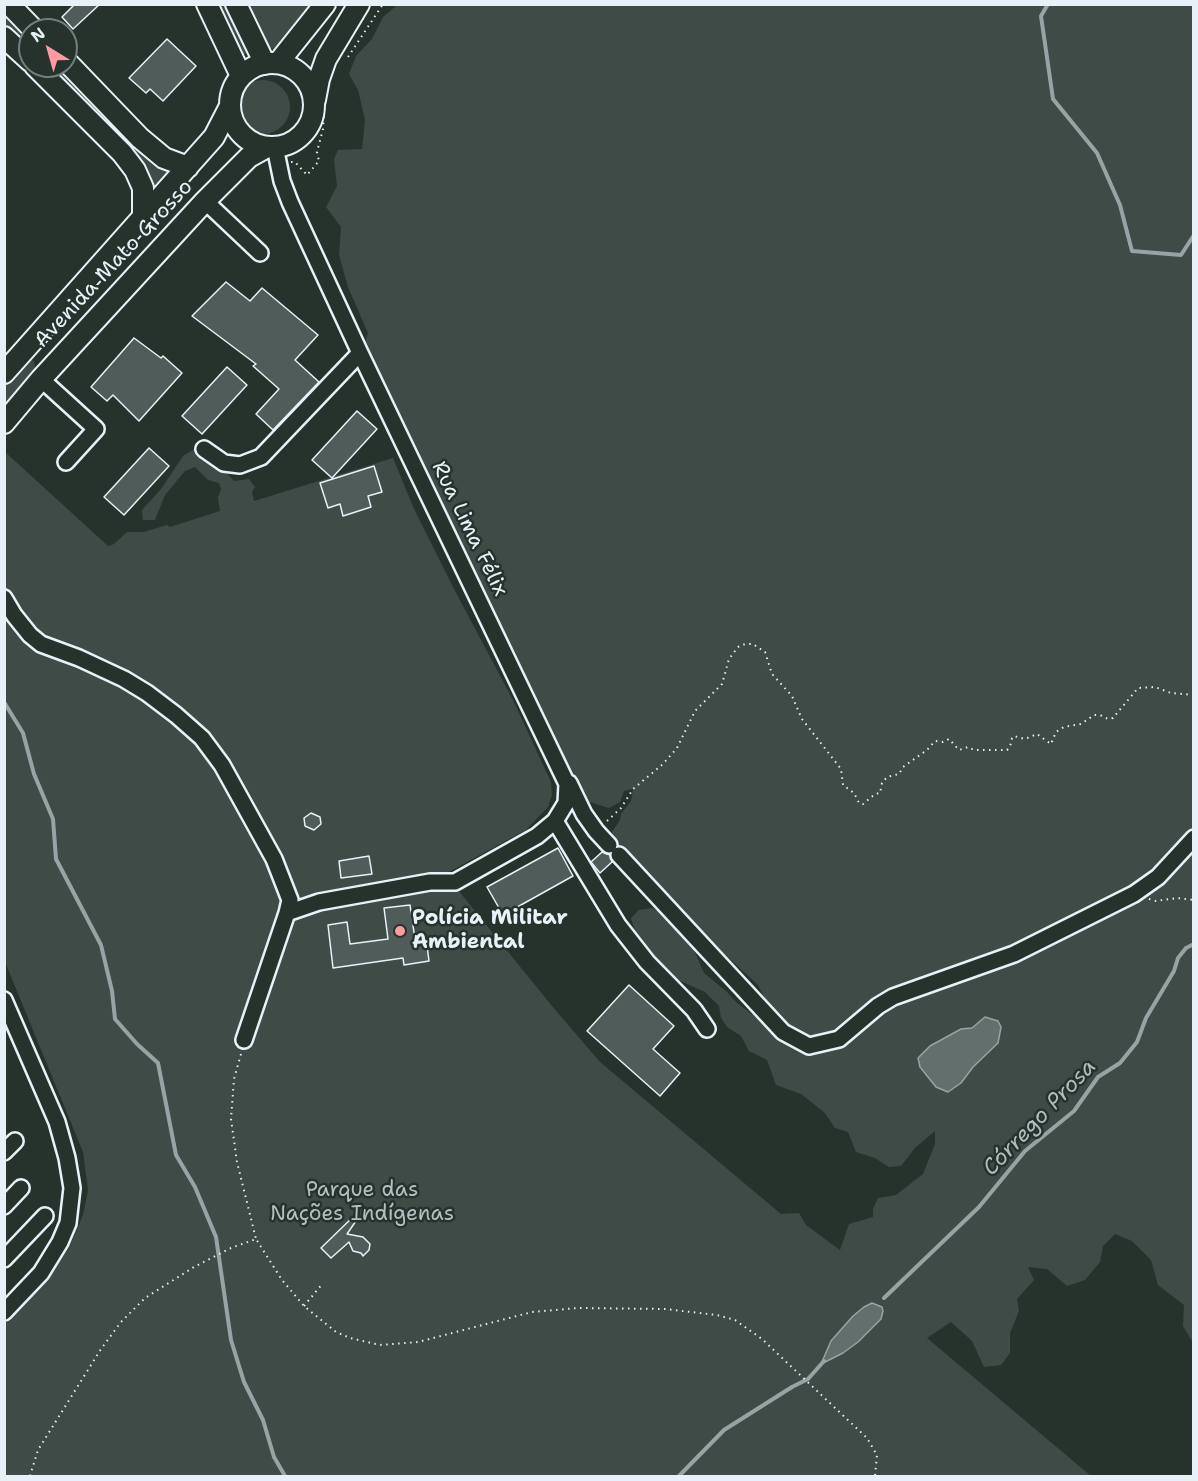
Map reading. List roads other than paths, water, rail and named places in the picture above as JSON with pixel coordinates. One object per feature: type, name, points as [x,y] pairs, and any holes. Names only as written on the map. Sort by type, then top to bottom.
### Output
[{"type":"main road","points":[[9,4],[22,18]]},
{"type":"main road","points":[[207,4],[241,76]]},
{"type":"main road","points":[[236,4],[271,63]]},
{"type":"main road","points":[[271,63],[326,4]]},
{"type":"main road","points":[[319,106],[300,73],[289,67],[271,63],[252,68],[241,76],[231,95],[230,106],[237,129],[255,144],[271,147],[287,144],[298,138],[319,106],[318,79],[326,58],[360,4]]},
{"type":"main road","points":[[4,37],[18,50]]},
{"type":"main road","points":[[78,73],[140,138],[164,158],[188,167]]},
{"type":"main road","points":[[47,78],[107,137],[135,170],[143,188],[144,217]]},
{"type":"main road","name":"Avenida Mato Grosso","points":[[4,373],[214,137],[230,106]]},
{"type":"main road","name":"Avenida Mato Grosso","points":[[4,423],[41,379],[205,201],[249,158],[271,147]]},
{"type":"main road","points":[[31,343],[55,364]]},
{"type":"street","name":"Rua Lima Félix","points":[[271,147],[290,202],[360,353],[565,775],[567,784],[566,803],[555,821],[537,836],[455,882],[430,882],[319,902],[287,913]]},
{"type":"street","points":[[205,201],[260,253]]},
{"type":"street","points":[[204,449],[224,463],[240,465],[261,458],[360,353]]},
{"type":"street","points":[[41,379],[96,429],[66,462]]},
{"type":"street","points":[[4,598],[30,635],[42,644],[124,679],[157,700],[202,738],[222,765],[274,859],[290,900],[244,1040]]},
{"type":"street","points":[[565,775],[584,814],[596,831],[783,1032],[809,1046],[839,1038],[878,1006],[893,997],[1014,954],[1134,894],[1158,877],[1194,838]]},
{"type":"street","points":[[555,821],[618,925],[647,962],[694,1010],[707,1029]]},
{"type":"street","points":[[4,1000],[57,1122],[72,1188],[68,1223],[60,1242],[41,1273],[4,1311]]},
{"type":"street","points":[[4,1206],[21,1188]]},
{"type":"street","points":[[4,1259],[45,1216]]},
{"type":"waterway","points":[[1048,4],[1041,16],[1053,99],[1097,153],[1120,205],[1132,251],[1181,255],[1194,235]]},
{"type":"waterway","points":[[4,702],[23,733],[34,774],[53,819],[56,859],[101,945],[112,991],[115,1019],[158,1063],[176,1155],[195,1187],[216,1237],[231,1340],[244,1382],[263,1420],[274,1457],[285,1476]]},
{"type":"waterway","name":"Córrego Prosa","points":[[884,1298],[979,1207],[1025,1151],[1074,1111],[1098,1077],[1120,1063],[1137,1042],[1146,1018],[1174,971],[1178,958],[1186,948],[1194,944]]},
{"type":"waterway","name":"Córrego Prosa","points":[[679,1476],[724,1430],[808,1379],[824,1361]]},
{"type":"place","name":"Polícia Militar Ambiental","points":[[400,931]]},
{"type":"park label","name":"Parque das Nações Indígenas","points":[[362,1203]]}]
